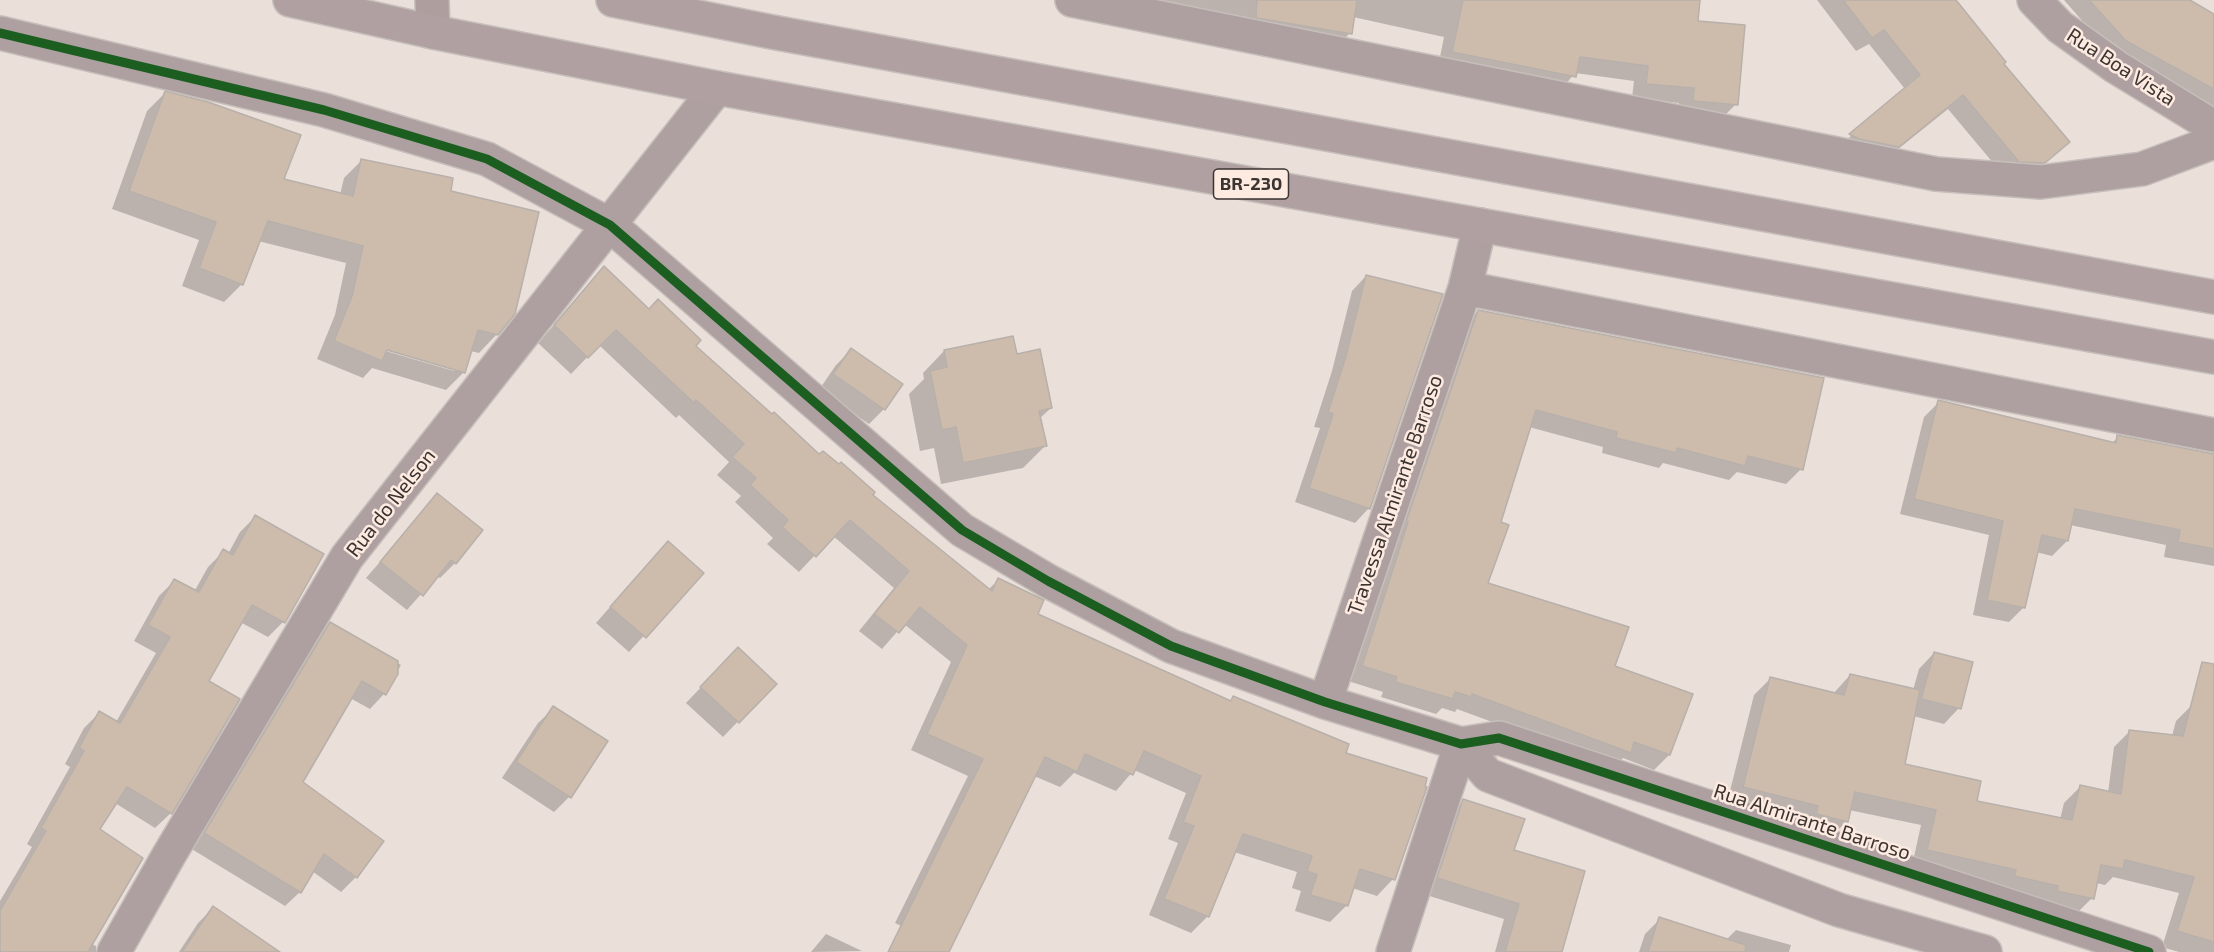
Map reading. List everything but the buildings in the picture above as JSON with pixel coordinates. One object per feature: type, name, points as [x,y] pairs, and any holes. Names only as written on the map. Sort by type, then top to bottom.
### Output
[{"type":"main road","name":"BR-230","points":[[290,0],[432,16],[717,88],[2214,357]]},
{"type":"main road","points":[[613,0],[772,32],[2214,297]]},
{"type":"street","points":[[1072,0],[1936,174],[2041,182],[2142,169],[2214,142]]},
{"type":"street","name":"Rua Boa Vista","points":[[2034,0],[2060,27],[2116,67],[2214,127]]},
{"type":"street","points":[[0,33],[324,110],[487,159],[610,225],[962,530],[1048,581],[1171,646],[1325,702],[1461,744],[1488,775],[1839,910],[1985,952]]},
{"type":"street","name":"Rua do Nelson","points":[[114,952],[169,855],[347,557],[717,88]]},
{"type":"street","name":"Travessa Almirante Barroso","points":[[1325,702],[1465,288],[1480,225]]},
{"type":"street","points":[[1465,288],[2214,435]]},
{"type":"street","name":"Rua Almirante Barroso","points":[[1461,744],[1499,738],[2150,952]]},
{"type":"street","points":[[1393,952],[1461,744]]},
{"type":"cycle path","points":[[0,33],[324,110],[487,159],[610,225],[962,530],[1048,581],[1171,646],[1325,702],[1461,744],[1499,738],[2149,952]]}]
